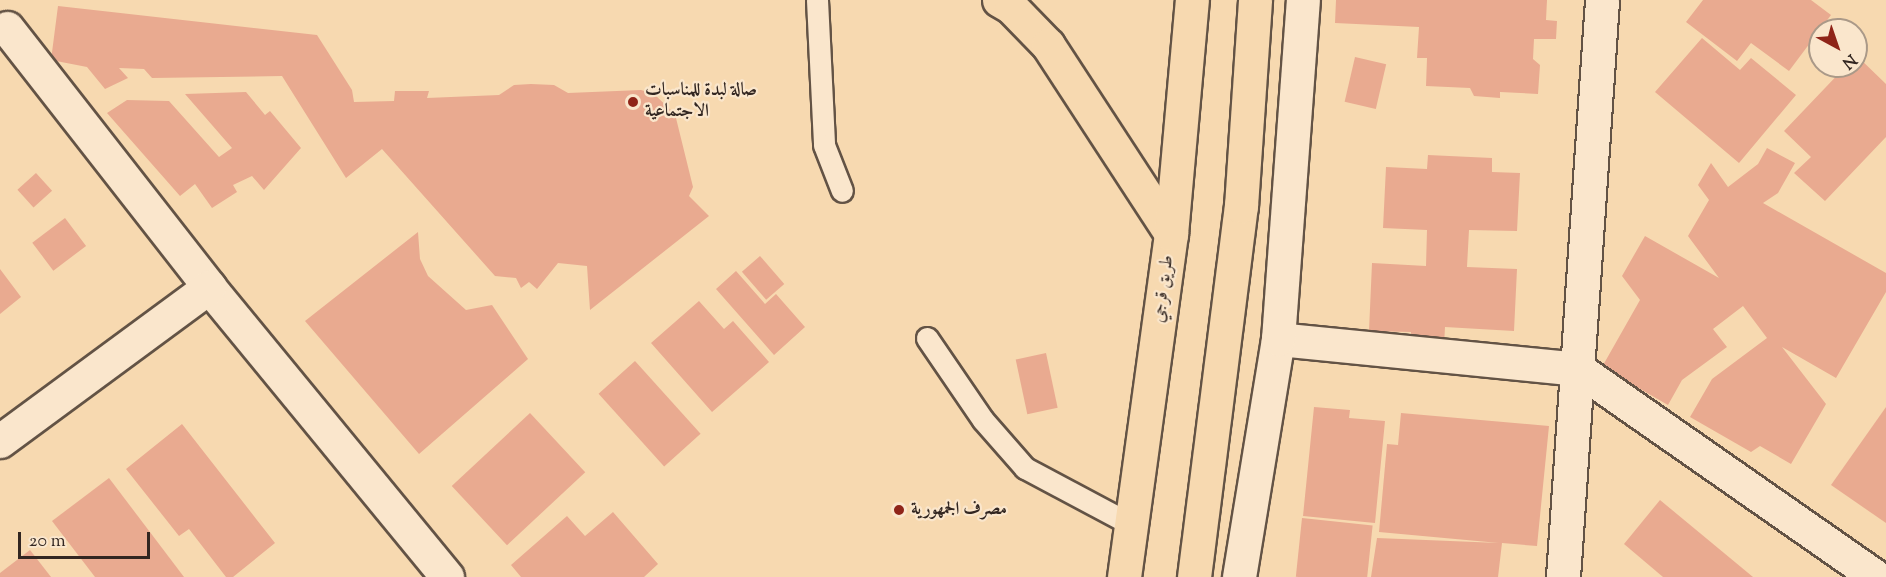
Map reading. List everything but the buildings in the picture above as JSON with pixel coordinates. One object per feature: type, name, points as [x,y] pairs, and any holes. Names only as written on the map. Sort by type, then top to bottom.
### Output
[{"type":"highway","points":[[999,0],[1011,7],[1048,45],[1171,234]]},
{"type":"highway","name":"طريق قرجي","points":[[1124,577],[1171,234],[1192,0]]},
{"type":"highway","points":[[1194,577],[1242,206],[1255,0]]},
{"type":"street","points":[[1239,577],[1278,339],[1303,0]]},
{"type":"street","points":[[1563,577],[1602,0]]},
{"type":"street","points":[[7,28],[209,287],[447,577]]},
{"type":"street","points":[[0,441],[209,287]]},
{"type":"street","points":[[1278,339],[1578,369],[1876,577]]},
{"type":"lane","points":[[817,0],[824,145],[842,191]]},
{"type":"lane","points":[[927,338],[983,420],[1024,468],[1132,525]]},
{"type":"place","name":"صالة لبدة للمناسبات الاجتماعية","points":[[633,102]]},
{"type":"place","name":"مصرف الجمهورية","points":[[899,510]]}]
